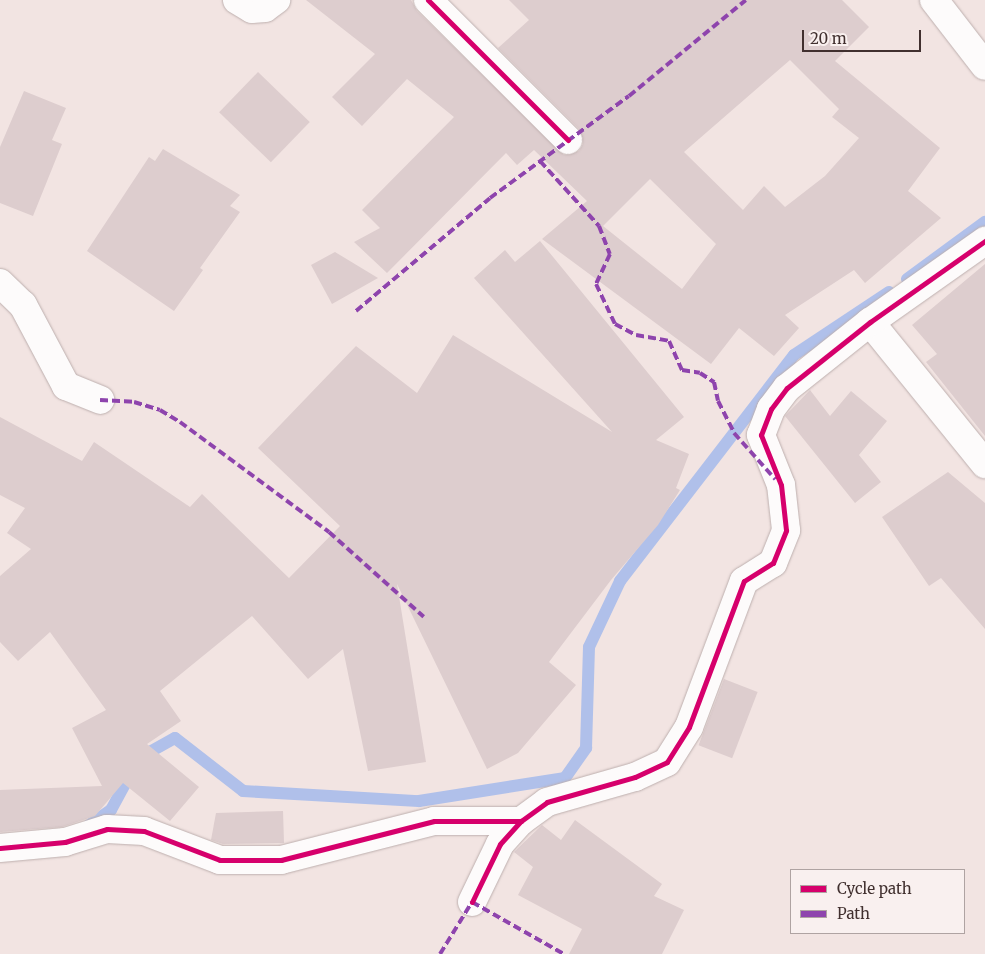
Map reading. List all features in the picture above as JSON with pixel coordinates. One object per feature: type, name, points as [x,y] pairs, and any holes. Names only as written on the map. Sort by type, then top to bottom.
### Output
[{"type":"street","points":[[237,0],[252,10],[264,8],[276,0]]},
{"type":"street","points":[[428,0],[568,140]]},
{"type":"street","points":[[934,0],[985,66]]},
{"type":"street","points":[[472,902],[500,844],[521,821],[547,802],[628,779],[667,762],[696,710],[744,581],[773,563],[786,530],[781,485],[760,435],[771,409],[787,388],[870,322],[985,241]]},
{"type":"street","points":[[0,283],[23,306],[66,386],[100,400]]},
{"type":"street","points":[[870,322],[985,464]]},
{"type":"street","points":[[0,848],[65,842],[107,829],[144,830],[220,860],[280,860],[434,821],[521,821]]},
{"type":"building","points":[[306,0],[411,0],[417,11],[564,155],[579,151],[583,144],[579,129],[498,48],[529,20],[509,0],[842,0],[869,27],[835,61],[940,148],[908,191],[941,218],[865,283],[854,270],[785,315],[799,328],[774,356],[739,328],[711,364],[542,239],[587,201],[534,150],[517,165],[506,153],[387,273],[354,242],[380,228],[362,210],[454,117],[407,79],[362,126],[332,97],[375,54]],"holes":[[[790,60],[839,109],[832,117],[859,138],[825,176],[785,207],[764,186],[743,210],[684,152]],[[650,179],[716,244],[682,289],[603,226]]]},
{"type":"building","points":[[258,72],[310,122],[271,162],[219,112]]},
{"type":"building","points":[[24,91],[66,108],[52,140],[62,144],[33,216],[0,203],[0,147]]},
{"type":"building","points":[[163,149],[240,195],[230,206],[240,212],[200,268],[203,270],[174,311],[87,251],[149,157],[155,161]]},
{"type":"building","points":[[540,241],[684,417],[656,440],[689,454],[676,488],[680,490],[658,525],[611,580],[549,662],[576,685],[518,753],[487,769],[397,584],[426,762],[368,771],[343,649],[308,679],[252,616],[160,691],[181,721],[147,744],[199,787],[170,821],[123,783],[95,816],[62,827],[0,832],[0,790],[102,786],[72,728],[106,710],[50,632],[18,661],[0,642],[0,576],[31,549],[7,533],[25,508],[0,495],[0,417],[82,461],[94,442],[190,507],[202,494],[289,578],[340,526],[258,448],[356,346],[417,393],[453,335],[612,432],[474,278],[505,250],[515,262]]},
{"type":"building","points":[[335,252],[378,278],[332,304],[311,265]]},
{"type":"building","points":[[985,264],[985,436],[926,362],[937,354],[912,325]]},
{"type":"building","points":[[810,390],[830,416],[851,391],[887,421],[859,455],[881,482],[855,503],[785,416]]},
{"type":"building","points":[[948,472],[985,503],[985,629],[941,578],[929,586],[882,517]]},
{"type":"building","points":[[724,679],[758,692],[732,758],[699,745]]},
{"type":"building","points":[[283,811],[284,843],[223,844],[211,840],[216,813]]},
{"type":"building","points":[[575,820],[662,884],[654,896],[684,910],[662,954],[569,954],[582,929],[518,895],[533,867],[514,852],[542,825],[561,840]]},
{"type":"waterway","points":[[907,279],[985,222]]},
{"type":"waterway","points":[[88,826],[111,810],[139,758],[175,738],[243,791],[419,801],[565,778],[586,748],[589,647],[620,581],[794,355],[889,292]]},
{"type":"marked path","points":[[356,311],[490,198],[629,96],[746,0]]},
{"type":"marked path","points":[[540,161],[599,226],[610,254],[596,284],[615,324],[636,335],[669,341],[682,370],[700,373],[714,382],[718,401],[734,433],[775,479]]},
{"type":"marked path","points":[[100,400],[134,402],[160,410],[180,422],[329,532],[424,617]]},
{"type":"marked path","points":[[440,954],[472,902],[564,954]]},
{"type":"cycle path","points":[[428,0],[568,140]]},
{"type":"cycle path","points":[[472,902],[500,844],[521,821],[547,802],[635,777],[667,762],[689,727],[744,581],[773,563],[786,530],[781,485],[761,435],[771,409],[787,388],[870,322],[985,241]]},
{"type":"cycle path","points":[[0,848],[65,842],[107,829],[144,831],[220,860],[281,860],[434,821],[521,821]]}]
